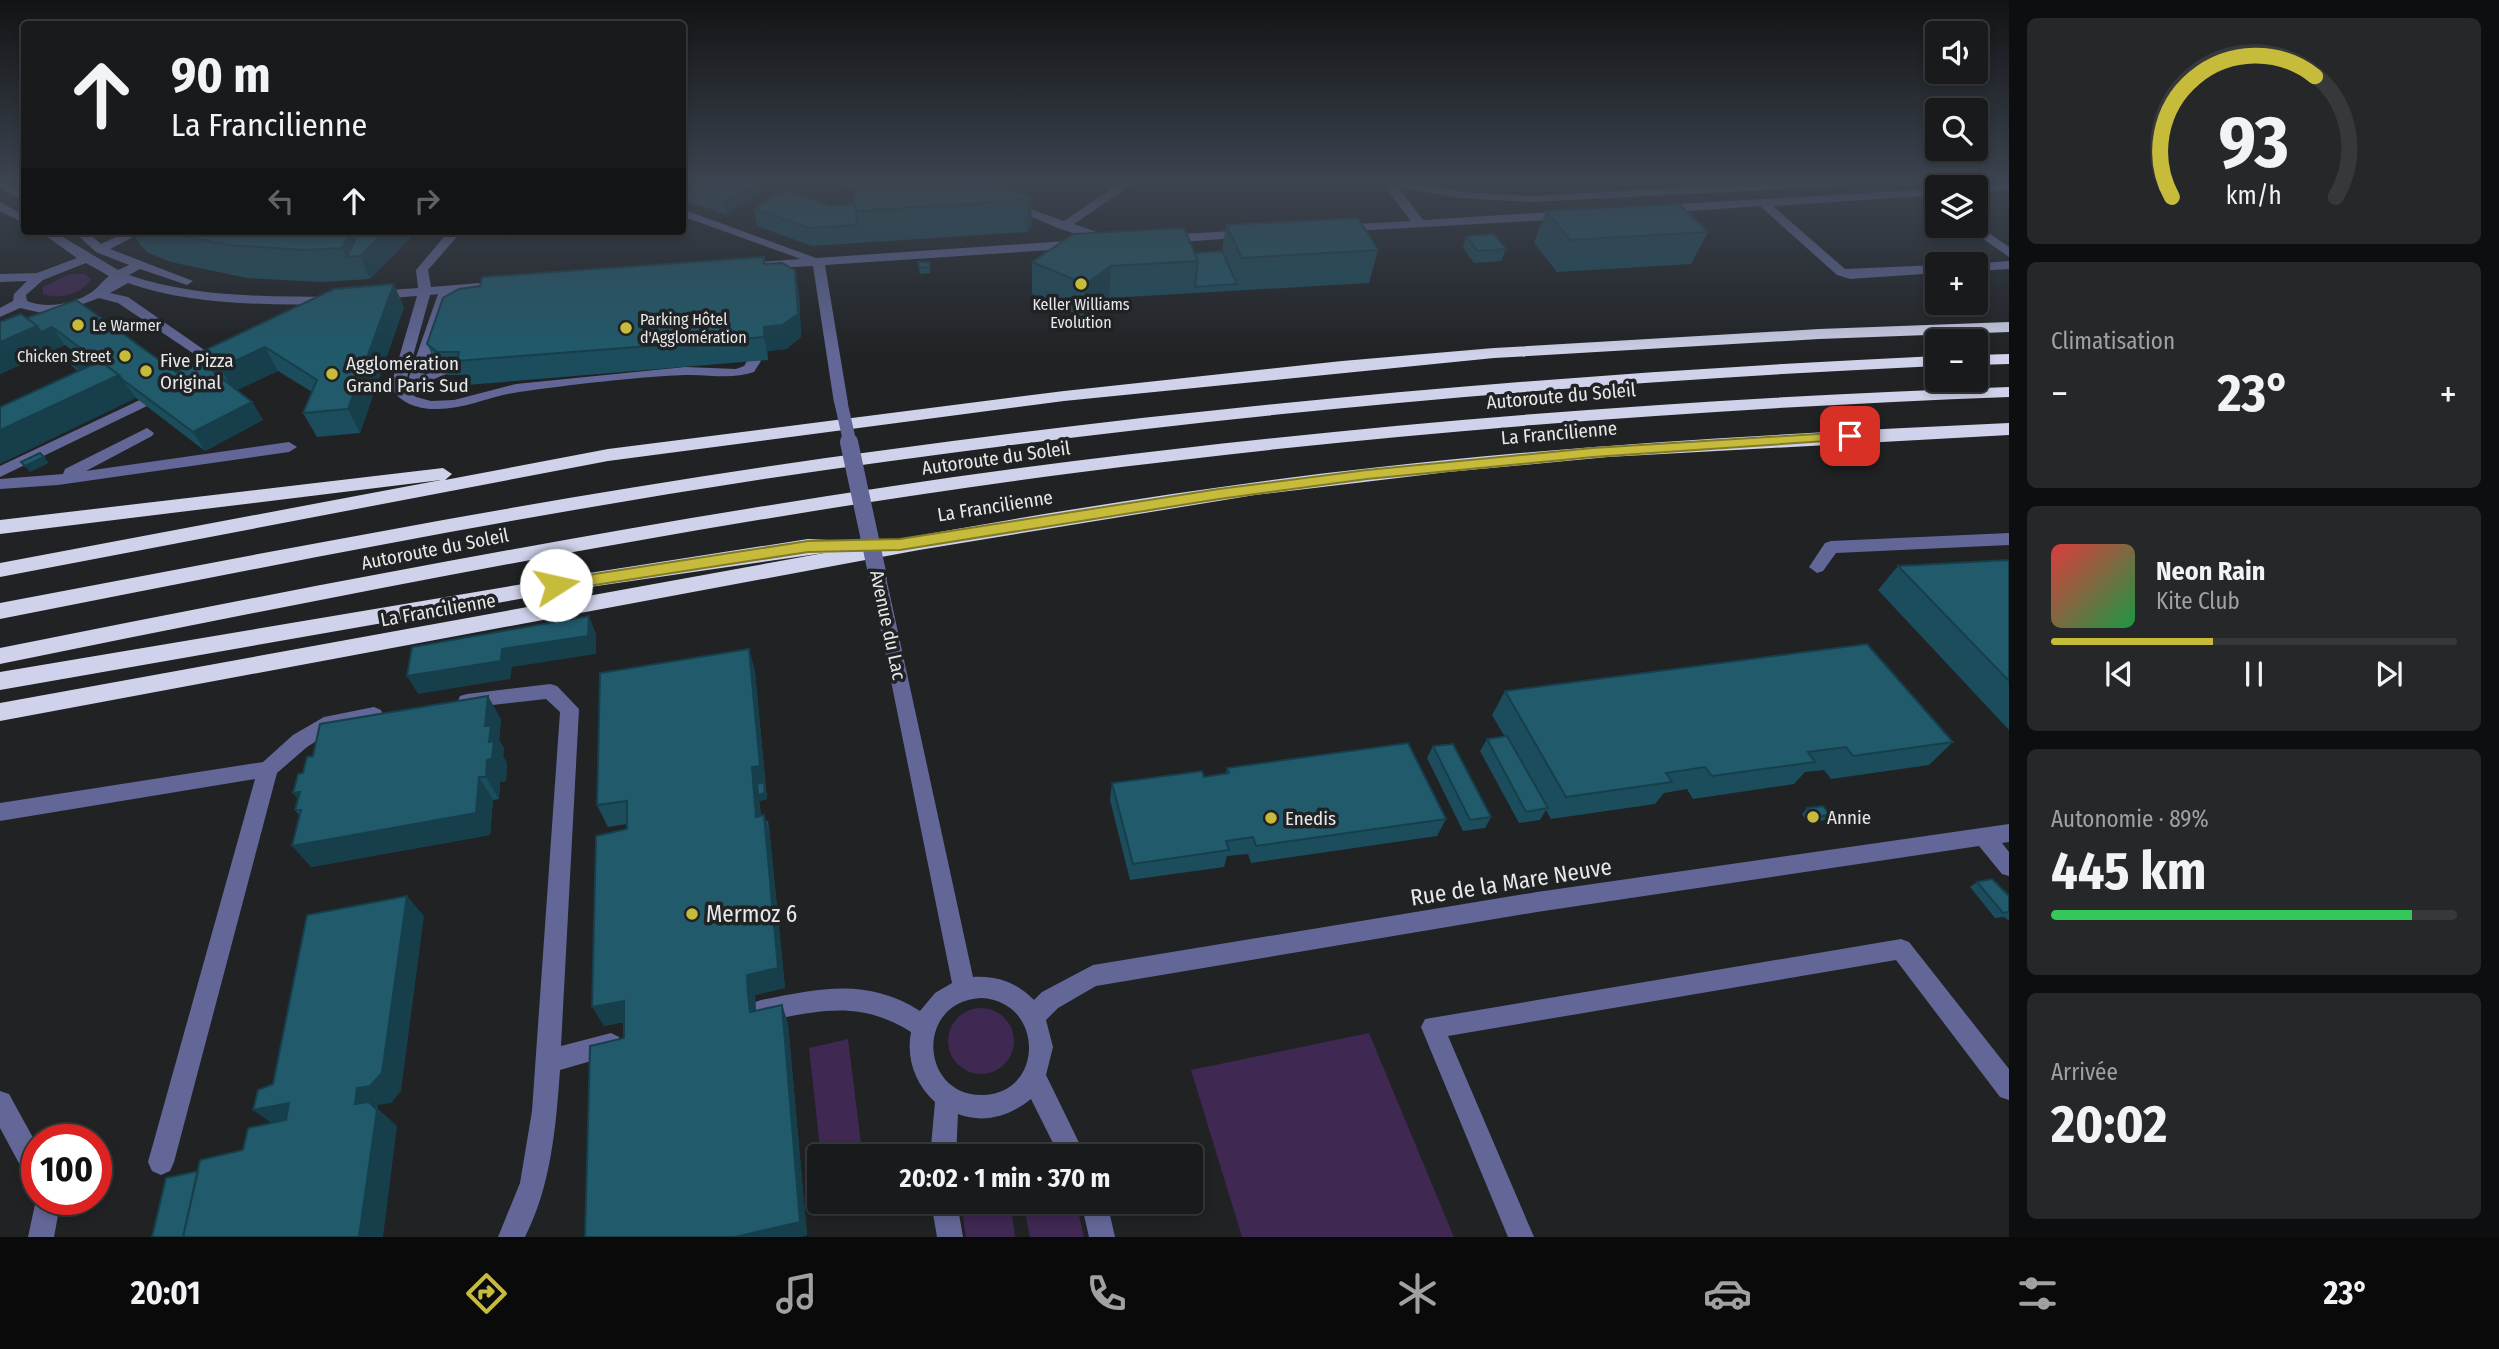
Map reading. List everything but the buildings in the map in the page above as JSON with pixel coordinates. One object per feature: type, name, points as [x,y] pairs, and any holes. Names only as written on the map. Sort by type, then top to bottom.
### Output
[{"type":"highway","points":[[0,527],[608,455],[1064,396],[1342,366],[1664,342],[2009,327]]},
{"type":"highway","points":[[1988,360],[2009,359]]},
{"type":"highway","name":"Autoroute du Soleil","points":[[0,611],[536,510],[948,446],[1417,393],[1660,374],[1925,362]]},
{"type":"highway","name":"Autoroute du Soleil","points":[[0,656],[534,552],[950,485],[1422,429],[1684,408],[2009,392]]},
{"type":"highway","name":"La Francilienne","points":[[0,712],[466,629],[900,544],[1219,494],[1367,474],[1693,445],[2009,429]]},
{"type":"highway","points":[[0,569],[608,455]]},
{"type":"highway","points":[[0,681],[662,569],[808,547],[900,544]]},
{"type":"street","points":[[58,241],[83,259],[186,291],[279,300],[500,286]]},
{"type":"street","points":[[90,241],[127,272],[232,287],[357,296]]},
{"type":"street","points":[[100,249],[118,241]]},
{"type":"street","points":[[448,241],[422,270],[425,291],[398,385],[403,396],[431,405],[454,404],[529,386],[685,371],[737,373],[749,369],[754,361]]},
{"type":"street","points":[[762,241],[818,261]]},
{"type":"street","points":[[748,267],[1114,242],[1110,241]]},
{"type":"street","points":[[1806,241],[1841,272],[1850,275],[1925,270]]},
{"type":"street","points":[[1991,241],[2009,253]]},
{"type":"street","points":[[83,259],[39,277],[1,278],[28,307],[54,308],[82,302],[98,294],[127,272]]},
{"type":"street","name":"Avenue du Lac","points":[[818,261],[841,403],[964,989]]},
{"type":"street","points":[[1988,266],[2009,265]]},
{"type":"street","points":[[0,313],[20,298],[39,277]]},
{"type":"street","points":[[417,382],[416,377],[446,290]]},
{"type":"street","points":[[98,294],[123,300],[217,366]]},
{"type":"street","points":[[310,318],[357,296]]},
{"type":"street","points":[[29,325],[54,308]]},
{"type":"street","points":[[417,382],[442,373]]},
{"type":"street","points":[[417,382],[444,397],[474,384]]},
{"type":"street","points":[[0,472],[142,403]]},
{"type":"street","points":[[58,480],[147,433]]},
{"type":"street","points":[[0,484],[58,480],[289,447]]},
{"type":"street","points":[[1817,567],[1831,547],[2009,540]]},
{"type":"street","points":[[448,704],[550,691],[570,709],[547,1062],[536,1165],[517,1228],[511,1237]]},
{"type":"street","points":[[0,812],[268,769],[300,741],[331,722],[396,712]]},
{"type":"street","points":[[161,1162],[268,769]]},
{"type":"street","name":"Rue de la Mare Neuve","points":[[1034,1017],[1050,1000],[1093,976],[1537,902],[2009,833]]},
{"type":"street","points":[[1984,837],[2009,867]]},
{"type":"street","points":[[1521,1237],[1433,1027],[1901,949],[2009,1088]]},
{"type":"street","points":[[983,986],[1002,989],[1020,1000],[1034,1017],[1041,1037],[1041,1058],[1034,1075],[1021,1092],[988,1107],[966,1105],[947,1097],[935,1087],[924,1068],[920,1048],[924,1027],[944,999],[964,989],[983,986]]},
{"type":"street","points":[[756,1012],[840,997],[863,998],[905,1013],[924,1027]]},
{"type":"street","points":[[547,1062],[636,1038]]},
{"type":"street","points":[[1034,1075],[1068,1144]]},
{"type":"street","points":[[944,1144],[947,1097]]},
{"type":"street","points":[[0,1103],[21,1142]]},
{"type":"street","points":[[946,1214],[950,1237]]},
{"type":"street","points":[[1097,1214],[1102,1237]]},
{"type":"street","points":[[41,1235],[45,1215]]},
{"type":"shaded area","points":[[70,274],[85,274],[91,279],[82,289],[70,294],[43,294],[43,287]]},
{"type":"shaded area","points":[[981,1008],[994,1011],[1004,1018],[1011,1028],[1014,1041],[1011,1054],[1004,1064],[994,1071],[981,1074],[968,1071],[958,1064],[951,1054],[948,1041],[951,1028],[958,1018],[968,1011]]},
{"type":"shaded area","points":[[1369,1033],[1454,1237],[1242,1237],[1191,1070]]},
{"type":"shaded area","points":[[848,1039],[861,1144],[820,1144],[809,1048]]},
{"type":"shaded area","points":[[963,1214],[1012,1214],[1015,1237],[966,1237]]},
{"type":"shaded area","points":[[1025,1214],[1079,1214],[1084,1237],[1030,1237]]},
{"type":"place","name":"Keller Williams Evolution","points":[[1081,284]]},
{"type":"place","name":"Le Warmer","points":[[78,325]]},
{"type":"place","name":"Parking Hôtel d'Agglomération","points":[[626,328]]},
{"type":"place","name":"Chicken Street","points":[[125,356]]},
{"type":"place","name":"Five Pizza Original","points":[[146,371]]},
{"type":"place","name":"Agglomération Grand Paris Sud","points":[[332,374]]},
{"type":"place","name":"Annie","points":[[1813,817]]},
{"type":"place","name":"Enedis","points":[[1271,818]]},
{"type":"place","name":"Mermoz 6","points":[[692,914]]},
{"type":"route","points":[[556,585],[808,547],[900,544],[1219,494],[1367,474],[1693,445],[1850,436]]}]
